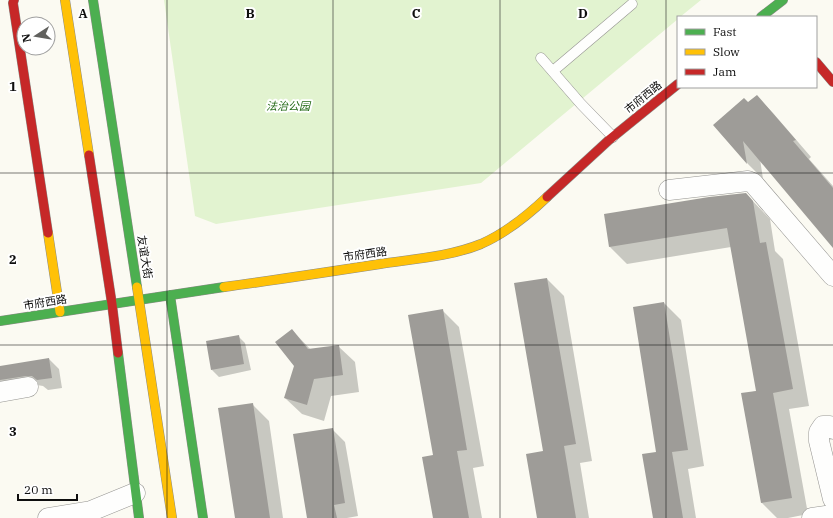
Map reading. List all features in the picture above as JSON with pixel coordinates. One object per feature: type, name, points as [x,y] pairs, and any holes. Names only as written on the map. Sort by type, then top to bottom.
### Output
[{"type":"main road","points":[[65,0],[112,304],[139,518]]},
{"type":"main road","name":"友谊大街","points":[[93,0],[172,518]]},
{"type":"main road","points":[[763,16],[783,0]]},
{"type":"main road","points":[[9,2],[60,312]]},
{"type":"main road","points":[[771,10],[776,16]]},
{"type":"main road","points":[[817,63],[833,82]]},
{"type":"main road","name":"市府西路","points":[[0,321],[428,257],[457,252],[475,246],[503,232],[533,209],[613,137],[677,85]]},
{"type":"main road","points":[[170,296],[203,518]]},
{"type":"street","points":[[669,190],[748,181],[753,183],[833,276]]},
{"type":"street","points":[[0,392],[28,387]]},
{"type":"street","points":[[833,429],[830,426],[823,426],[819,432],[819,441],[833,499]]},
{"type":"street","points":[[48,518],[91,511],[135,493]]},
{"type":"street","points":[[812,518],[833,515]]},
{"type":"lane","points":[[553,71],[632,4]]},
{"type":"lane","points":[[541,58],[581,104],[613,137]]},
{"type":"green space","name":"法治公园","points":[[164,0],[701,0],[681,16],[677,16],[677,20],[481,183],[216,224],[195,216]]},
{"type":"building","points":[[757,95],[796,140],[793,141],[833,188],[833,248],[743,141],[747,164],[713,125],[744,98],[748,102]]},
{"type":"building","points":[[746,193],[753,201],[760,243],[766,242],[793,389],[773,393],[792,498],[761,503],[741,393],[756,391],[727,228],[609,247],[604,214],[709,197]]},
{"type":"building","points":[[547,278],[576,444],[564,446],[576,518],[537,518],[526,454],[543,451],[514,283]]},
{"type":"building","points":[[664,302],[688,450],[672,452],[683,518],[653,518],[642,454],[656,452],[633,307]]},
{"type":"building","points":[[443,309],[467,450],[457,451],[469,518],[433,518],[422,457],[433,455],[408,315]]},
{"type":"building","points":[[292,329],[308,349],[339,345],[343,375],[314,379],[307,405],[284,398],[294,366],[275,342]]},
{"type":"building","points":[[239,335],[244,364],[211,370],[206,341]]},
{"type":"building","points":[[49,358],[52,378],[37,380],[32,376],[26,376],[0,380],[0,366]]},
{"type":"building","points":[[253,403],[270,518],[235,518],[218,408]]},
{"type":"building","points":[[333,428],[345,503],[334,505],[337,518],[307,518],[293,434]]},
{"type":"traffic: fast","points":[[93,0],[137,287]]},
{"type":"traffic: fast","points":[[762,16],[783,0]]},
{"type":"traffic: fast","points":[[0,321],[224,287]]},
{"type":"traffic: fast","points":[[170,295],[203,518]]},
{"type":"traffic: fast","points":[[118,353],[139,518]]},
{"type":"traffic: slow","points":[[65,0],[89,155]]},
{"type":"traffic: slow","points":[[224,287],[431,257],[456,252],[481,244],[499,235],[532,211],[547,197]]},
{"type":"traffic: slow","points":[[48,233],[60,312]]},
{"type":"traffic: slow","points":[[137,287],[172,518]]},
{"type":"traffic: jam","points":[[14,0],[13,3],[48,233]]},
{"type":"traffic: jam","points":[[817,63],[833,82]]},
{"type":"traffic: jam","points":[[547,197],[609,140],[677,85]]},
{"type":"traffic: jam","points":[[89,155],[118,353]]}]
